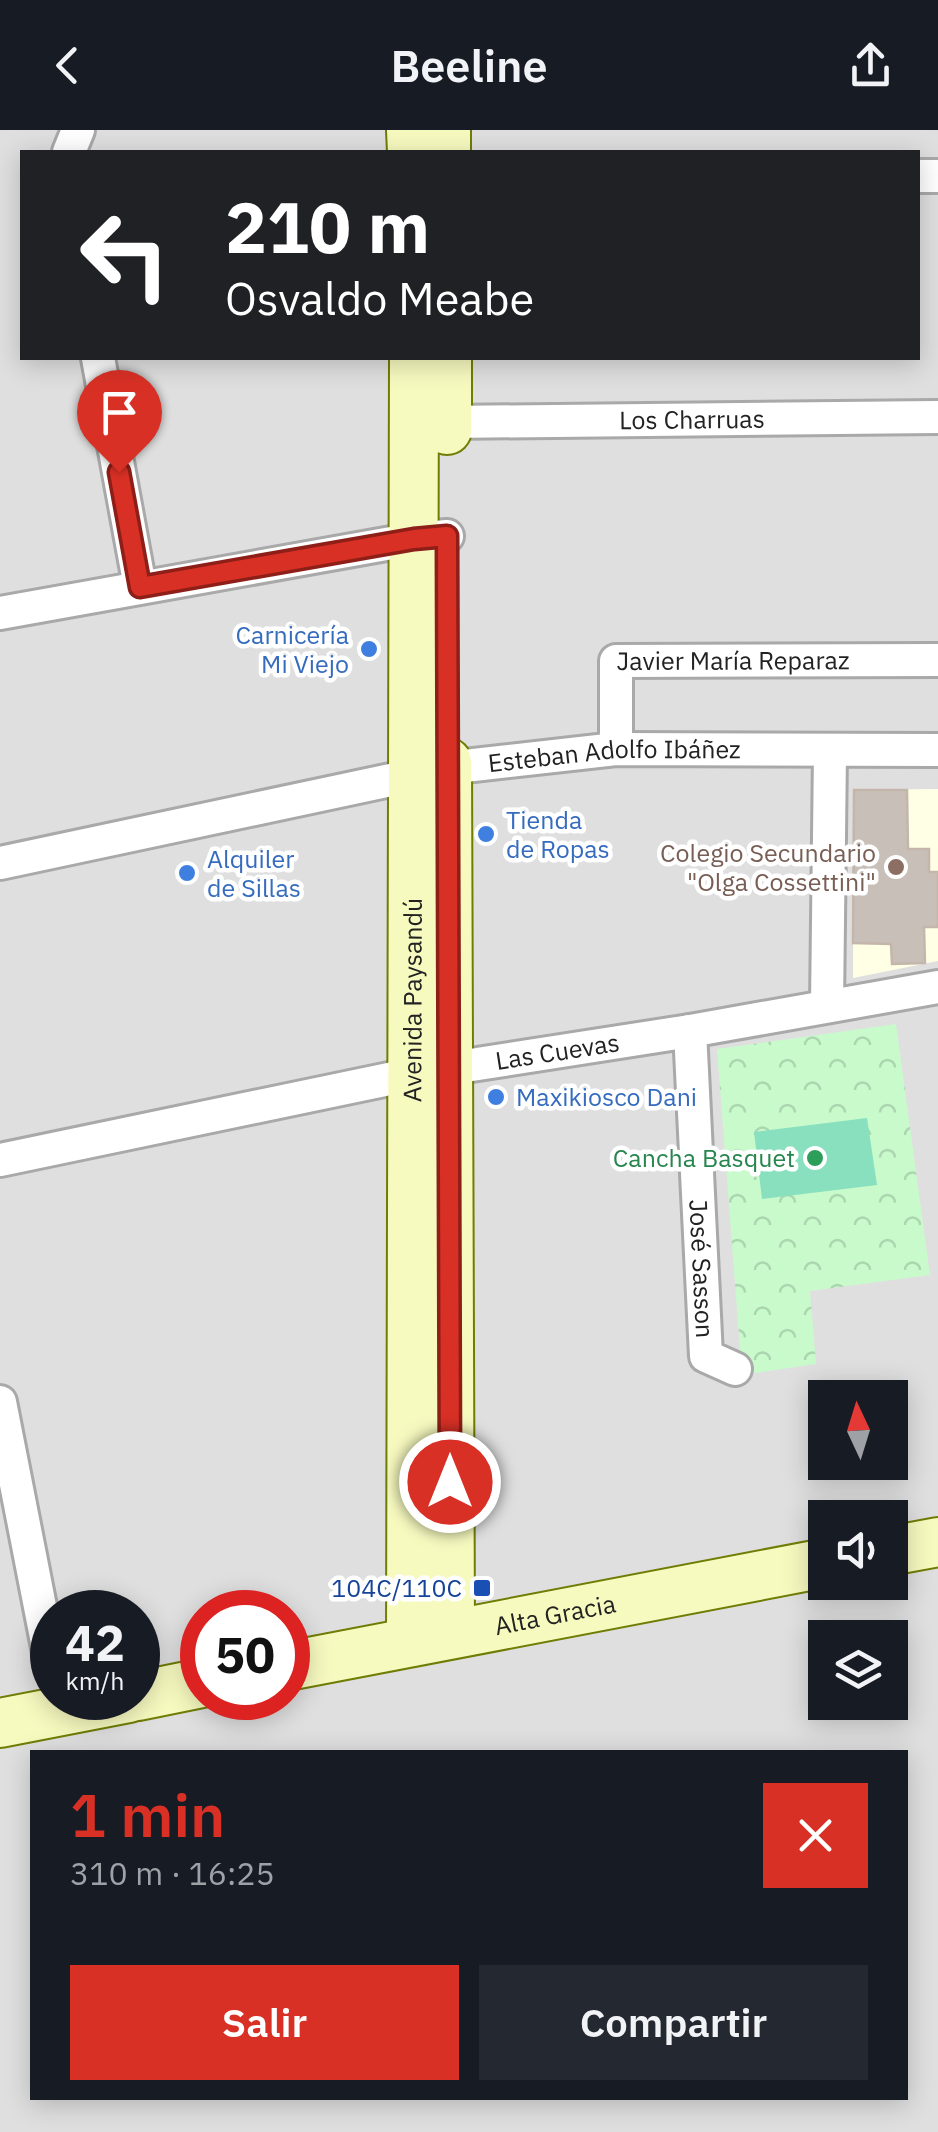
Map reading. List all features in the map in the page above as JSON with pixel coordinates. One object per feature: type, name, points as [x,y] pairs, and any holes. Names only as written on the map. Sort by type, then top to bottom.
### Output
[{"type":"main road","name":"Avenida Paysandú","points":[[414,360],[431,538],[430,1638]]},
{"type":"main road","name":"Avenida Paysandú","points":[[431,538],[447,422],[447,360]]},
{"type":"main road","points":[[908,1548],[938,1542]]},
{"type":"main road","name":"Alta Gracia","points":[[310,1662],[808,1566]]},
{"type":"main road","points":[[0,1723],[30,1707]]},
{"type":"street","points":[[98,360],[140,587]]},
{"type":"street","name":"Los Charruas","points":[[447,422],[938,417]]},
{"type":"street","points":[[0,613],[431,538]]},
{"type":"street","name":"Javier María Reparaz","points":[[616,749],[616,661],[938,660]]},
{"type":"street","name":"Esteban Adolfo Ibáñez","points":[[0,863],[431,772],[616,749],[938,750]]},
{"type":"street","points":[[827,1006],[830,751]]},
{"type":"street","name":"Las Cuevas","points":[[0,1160],[432,1070],[690,1031],[938,987]]},
{"type":"street","name":"José Sasson","points":[[690,1031],[706,1356],[735,1369]]},
{"type":"street","points":[[1,1414],[36,1590]]},
{"type":"shaded area","points":[[0,130],[938,130],[938,2132],[0,2132]]},
{"type":"shaded area","name":"Colegio Secundario \"Olga Cossettini\"","points":[[938,789],[938,961],[853,978],[854,790]]},
{"type":"green space","points":[[896,1024],[930,1275],[810,1291],[816,1364],[742,1375],[717,1049]]},
{"type":"green space","name":"Cancha Basquet","points":[[867,1118],[877,1185],[762,1199],[754,1132]]},
{"type":"building","name":"Colegio Secundario \"Olga Cossettini\"","points":[[854,790],[907,790],[908,849],[929,849],[929,872],[938,872],[938,927],[924,927],[925,963],[892,964],[891,944],[853,943]]},
{"type":"place","name":"Carnicería Mi Viejo","points":[[369,649]]},
{"type":"place","name":"Tienda de Ropas","points":[[486,834]]},
{"type":"place","name":"Colegio Secundario \"Olga Cossettini\"","points":[[896,867]]},
{"type":"place","name":"Alquiler de Sillas","points":[[187,873]]},
{"type":"place","name":"Maxikiosco Dani","points":[[496,1097]]},
{"type":"place","name":"Cancha Basquet","points":[[815,1158]]},
{"type":"place","name":"104C/110C","points":[[482,1588]]},
{"type":"route","points":[[119,472],[140,587],[447,536],[450,1482]]}]
